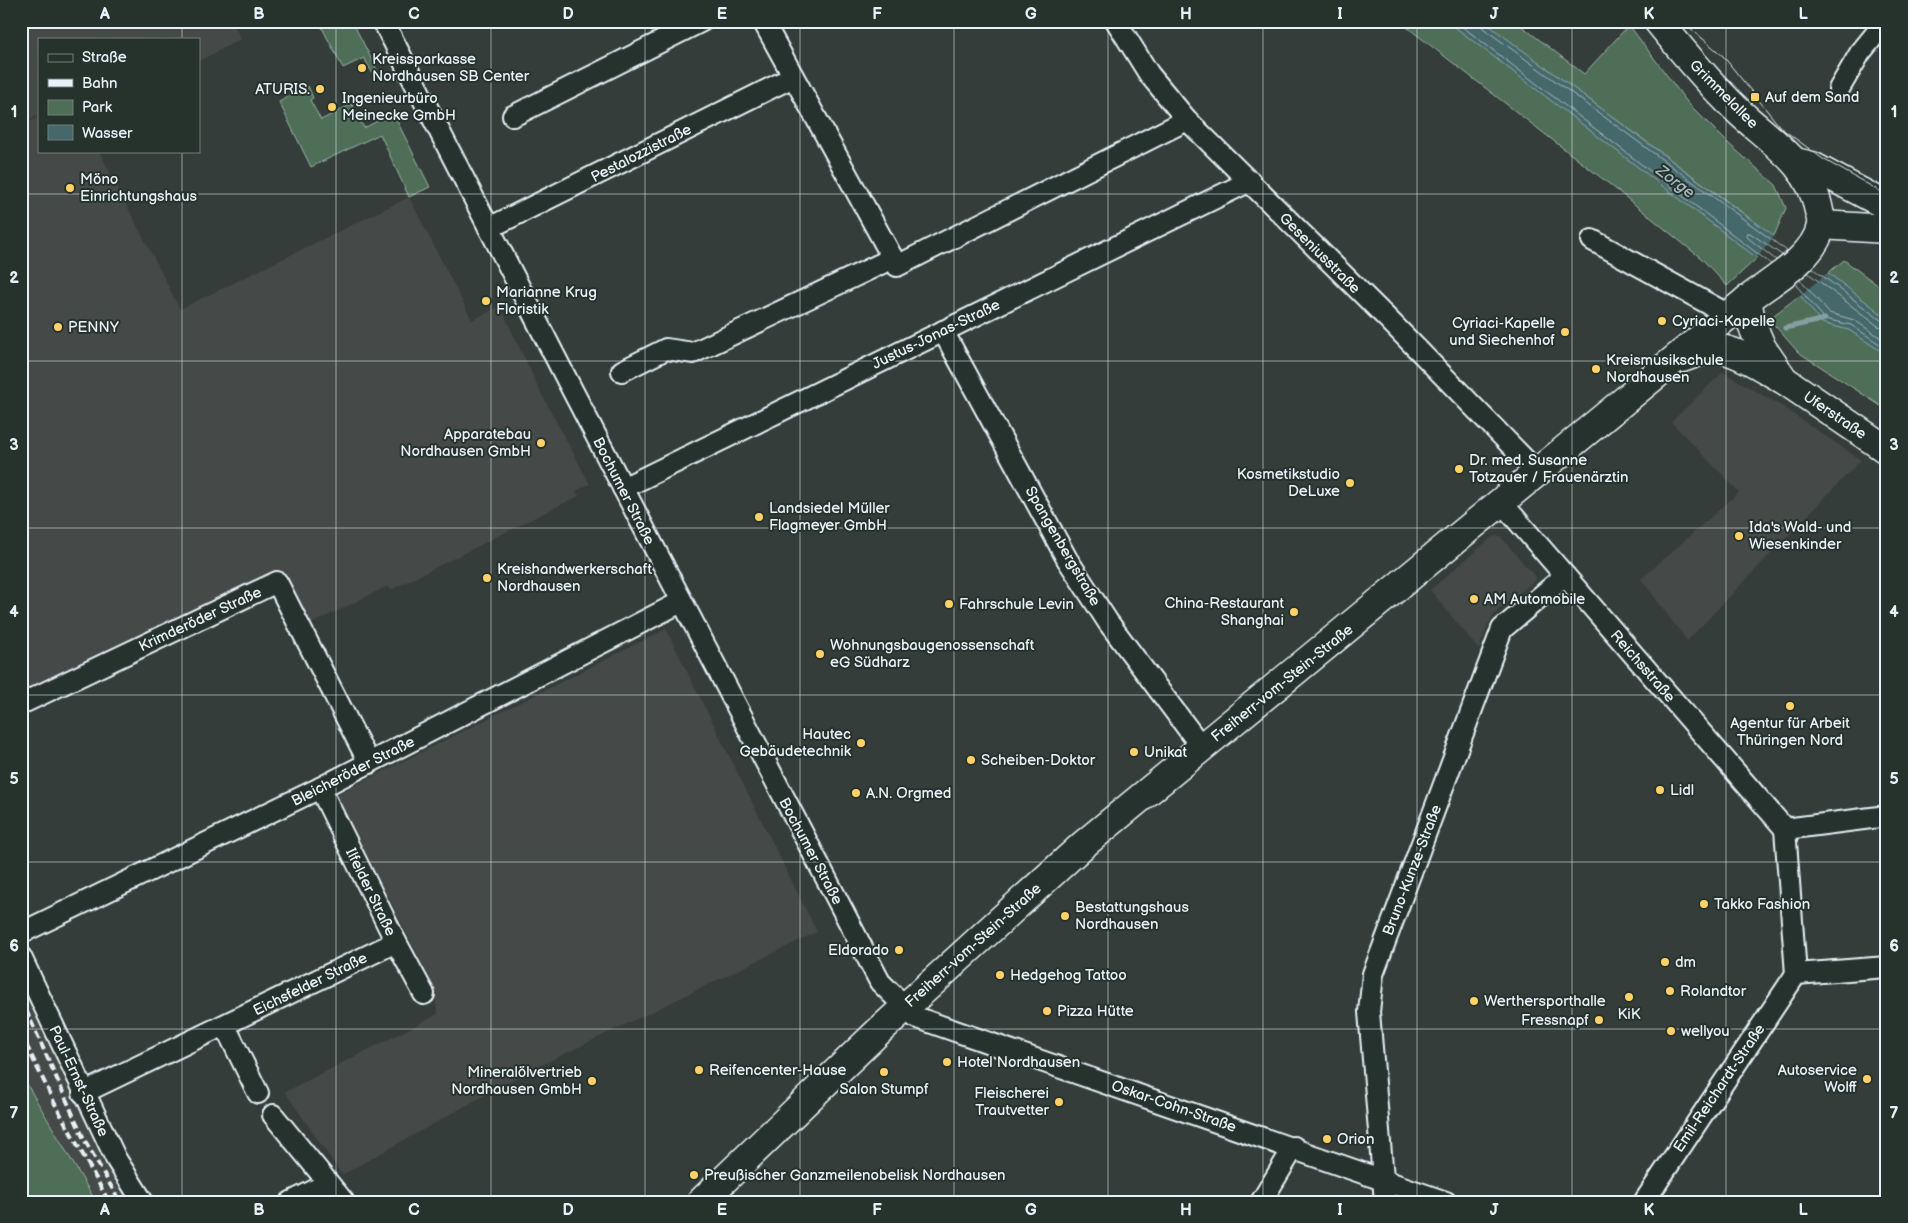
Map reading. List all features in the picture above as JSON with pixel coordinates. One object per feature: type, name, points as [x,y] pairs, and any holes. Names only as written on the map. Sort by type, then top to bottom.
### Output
[{"type":"main road","name":"Grimmelallee","points":[[1658,21],[1687,58],[1737,110],[1795,162]]},
{"type":"main road","points":[[1795,162],[1812,166],[1887,206]]},
{"type":"main road","points":[[1795,162],[1813,192],[1821,225],[1887,229]]},
{"type":"main road","name":"Freiherr-vom-Stein-Straße","points":[[701,1202],[905,1007],[1083,845],[1203,749],[1806,252],[1821,225]]},
{"type":"main road","points":[[1738,308],[1752,325],[1762,348],[1784,380]]},
{"type":"main road","name":"Uferstraße","points":[[1676,360],[1706,350],[1722,349],[1747,359],[1784,380],[1887,450]]},
{"type":"street","name":"Bochumer Straße","points":[[383,21],[681,602],[880,982],[905,1007]]},
{"type":"street","points":[[513,116],[702,21]]},
{"type":"street","points":[[763,21],[897,266],[1186,120]]},
{"type":"street","name":"Geseniusstraße","points":[[1116,21],[1149,74],[1186,120],[1250,181],[1538,473]]},
{"type":"street","points":[[1839,89],[1860,53],[1886,21]]},
{"type":"street","name":"Pestalozzistraße","points":[[489,228],[793,77]]},
{"type":"street","name":"Justus-Jonas-Straße","points":[[623,488],[1250,181]]},
{"type":"street","points":[[1592,240],[1738,308]]},
{"type":"street","points":[[622,371],[666,349],[693,354],[893,258]]},
{"type":"street","name":"Spangenbergstraße","points":[[944,331],[1067,559],[1108,622],[1203,749]]},
{"type":"street","name":"Reichsstraße","points":[[1502,503],[1784,829]]},
{"type":"street","name":"Bruno-Kunze-Straße","points":[[1385,1202],[1368,1012],[1373,974],[1502,629],[1565,576]]},
{"type":"street","name":"Krimderöder Straße","points":[[21,704],[277,582],[369,764]]},
{"type":"street","name":"Bleicheröder Straße","points":[[21,934],[369,764],[681,602]]},
{"type":"street","name":"Ilfelder Straße","points":[[320,788],[396,942],[424,994]]},
{"type":"street","points":[[1887,816],[1784,829],[1796,974],[1887,967]]},
{"type":"street","name":"Eichsfelder Straße","points":[[83,1093],[396,942]]},
{"type":"street","name":"Paul-Ernst-Straße","points":[[21,957],[83,1093],[116,1159],[143,1202]]},
{"type":"street","name":"Emil-Reichardt-Straße","points":[[1644,1202],[1796,974]]},
{"type":"street","name":"Oskar-Cohn-Straße","points":[[905,1007],[915,1017],[1294,1147],[1446,1202]]},
{"type":"street","points":[[224,1026],[258,1093]]},
{"type":"street","points":[[273,1115],[327,1184],[344,1202]]},
{"type":"street","points":[[1261,1202],[1294,1147]]},
{"type":"street","points":[[291,1202],[327,1184]]},
{"type":"shaded area","points":[[21,21],[232,21],[241,39],[200,60],[200,38],[38,38],[38,116],[21,124]]},
{"type":"shaded area","points":[[38,117],[38,152],[100,152],[180,309],[409,197],[472,320],[500,306],[541,393],[590,484],[576,491],[579,496],[391,590],[388,586],[305,627],[279,570],[21,697],[21,125]]},
{"type":"shaded area","name":"Ida's Wald- und Wiesenkinder","points":[[1723,372],[1783,407],[1861,460],[1687,641],[1641,579],[1739,492],[1671,422]]},
{"type":"shaded area","name":"AM Automobile","points":[[1492,537],[1501,537],[1537,579],[1499,609],[1488,624],[1479,650],[1430,590]]},
{"type":"shaded area","points":[[666,629],[817,932],[519,1076],[342,1175],[285,1092],[438,1014],[431,981],[336,795]]},
{"type":"shaded area","points":[[21,978],[79,1106],[109,1163],[134,1202],[96,1202],[21,1074]]},
{"type":"green space","points":[[326,21],[352,21],[378,72],[373,74],[364,58],[343,68],[320,24]]},
{"type":"green space","points":[[1399,21],[1447,21],[1757,258],[1727,286],[1702,259],[1608,183]]},
{"type":"green space","points":[[1483,21],[1515,21],[1584,74],[1629,25],[1687,102],[1729,144],[1776,185],[1786,208],[1774,236]]},
{"type":"green space","points":[[308,86],[313,98],[310,100],[321,120],[352,104],[364,128],[393,113],[430,187],[409,197],[380,134],[311,167],[279,102]]},
{"type":"green space","points":[[1844,260],[1887,292],[1887,318],[1828,273]]},
{"type":"green space","points":[[1800,295],[1822,323],[1849,330],[1887,355],[1887,410],[1798,352],[1769,319]]},
{"type":"green space","points":[[21,1074],[96,1202],[21,1202]]},
{"type":"water","name":"Zorge","points":[[1447,21],[1483,21],[1742,213],[1828,273],[1887,318],[1887,355],[1849,330],[1822,323],[1800,295],[1757,258]]},
{"type":"pier","points":[[1776,234],[1830,271],[1798,297],[1755,260]]},
{"type":"waterway","points":[[1785,328],[1825,319]]},
{"type":"tram line","points":[[1682,21],[1723,56],[1781,128],[1823,159],[1887,195]]},
{"type":"railway","points":[[21,999],[84,1139],[120,1202]]},
{"type":"railway","points":[[21,1034],[55,1104],[109,1202]]},
{"type":"place","name":"Kreissparkasse Nordhausen SB Center","points":[[362,68]]},
{"type":"place","name":"ATURIS.","points":[[320,89]]},
{"type":"place","name":"Auf dem Sand","points":[[1755,97]]},
{"type":"place","name":"Ingenieurbüro Meinecke GmbH","points":[[332,107]]},
{"type":"place","name":"Möno Einrichtungshaus","points":[[70,188]]},
{"type":"place","name":"Marianne Krug Floristik","points":[[486,301]]},
{"type":"place","name":"Cyriaci-Kapelle","points":[[1662,321]]},
{"type":"place","name":"PENNY","points":[[58,327]]},
{"type":"place","name":"Cyriaci-Kapelle und Siechenhof","points":[[1565,332]]},
{"type":"place","name":"Kreismusikschule Nordhausen","points":[[1596,369]]},
{"type":"place","name":"Apparatebau Nordhausen GmbH","points":[[541,443]]},
{"type":"place","name":"Dr. med. Susanne Totzauer / Frauenärztin","points":[[1459,469]]},
{"type":"place","name":"Kosmetikstudio DeLuxe","points":[[1350,483]]},
{"type":"place","name":"Landsiedel Müller Flagmeyer GmbH","points":[[759,517]]},
{"type":"place","name":"Ida's Wald- und Wiesenkinder","points":[[1739,536]]},
{"type":"place","name":"Kreishandwerkerschaft Nordhausen","points":[[487,578]]},
{"type":"place","name":"AM Automobile","points":[[1474,599]]},
{"type":"place","name":"Fahrschule Levin","points":[[949,604]]},
{"type":"place","name":"China-Restaurant Shanghai","points":[[1294,612]]},
{"type":"place","name":"Wohnungsbaugenossenschaft eG Südharz","points":[[820,654]]},
{"type":"place","name":"Agentur für Arbeit Thüringen Nord","points":[[1790,706]]},
{"type":"place","name":"Hautec Gebäudetechnik","points":[[861,743]]},
{"type":"place","name":"Unikat","points":[[1134,752]]},
{"type":"place","name":"Scheiben-Doktor","points":[[971,760]]},
{"type":"place","name":"Lidl","points":[[1660,790]]},
{"type":"place","name":"A.N. Orgmed","points":[[856,793]]},
{"type":"place","name":"Takko Fashion","points":[[1704,904]]},
{"type":"place","name":"Bestattungshaus Nordhausen","points":[[1065,916]]},
{"type":"place","name":"Eldorado","points":[[899,950]]},
{"type":"place","name":"dm","points":[[1665,962]]},
{"type":"place","name":"Hedgehog Tattoo","points":[[1000,975]]},
{"type":"place","name":"Rolandtor","points":[[1670,991]]},
{"type":"place","name":"KiK","points":[[1629,997]]},
{"type":"place","name":"Werthersporthalle","points":[[1474,1001]]},
{"type":"place","name":"Pizza Hütte","points":[[1047,1011]]},
{"type":"place","name":"Fressnapf","points":[[1599,1020]]},
{"type":"place","name":"wellyou","points":[[1671,1031]]},
{"type":"place","name":"Hotel Nordhausen","points":[[947,1062]]},
{"type":"place","name":"Reifencenter-Hause","points":[[699,1070]]},
{"type":"place","name":"Salon Stumpf","points":[[884,1072]]},
{"type":"place","name":"Autoservice Wolff","points":[[1867,1079]]},
{"type":"place","name":"Mineralölvertrieb Nordhausen GmbH","points":[[592,1081]]},
{"type":"place","name":"Fleischerei Trautvetter","points":[[1059,1102]]},
{"type":"place","name":"Orion","points":[[1327,1139]]},
{"type":"place","name":"Preußischer Ganzmeilenobelisk Nordhausen","points":[[694,1175]]}]
